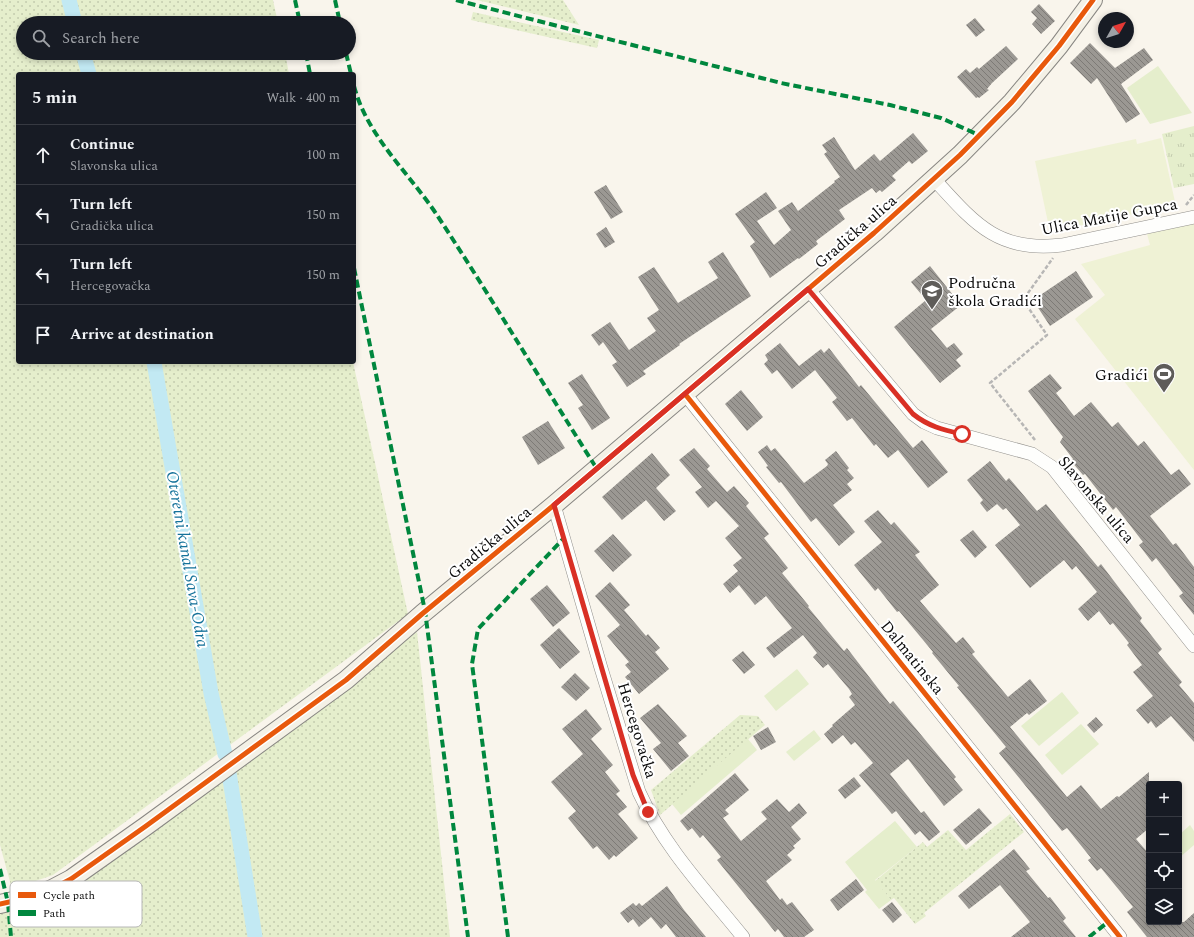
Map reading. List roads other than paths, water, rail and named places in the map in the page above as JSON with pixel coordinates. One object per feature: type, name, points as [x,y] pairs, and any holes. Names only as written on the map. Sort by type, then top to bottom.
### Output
[{"type":"street","name":"Gradička ulica","points":[[65,881],[97,862],[346,680],[425,611],[554,505],[808,289],[934,179],[988,129],[1059,46],[1093,0]]},
{"type":"street","name":"Ulica Matije Gupca","points":[[934,179],[977,224],[1006,241],[1025,246],[1044,247],[1062,245],[1194,216]]},
{"type":"street","name":"Slavonska ulica","points":[[808,289],[898,398],[924,422],[937,428],[1032,454],[1052,467],[1194,646]]},
{"type":"street","name":"Dalmatinska","points":[[685,394],[1120,937]]},
{"type":"street","name":"Hercegovačka","points":[[554,505],[601,668],[639,792],[648,812],[669,845],[744,937]]},
{"type":"street","name":"Gradička ulica","points":[[0,904],[10,902]]},
{"type":"waterway","name":"Oteretni kanal Sava-Odra","points":[[69,0],[73,16]]},
{"type":"waterway","name":"Oteretni kanal Sava-Odra","points":[[85,60],[88,72]]},
{"type":"waterway","name":"Oteretni kanal Sava-Odra","points":[[154,364],[211,693],[225,754]]},
{"type":"waterway","name":"Oteretni kanal Sava-Odra","points":[[229,773],[255,937]]},
{"type":"place","name":"Područna škola Gradići","points":[[932,310]]},
{"type":"place","name":"Gradići","points":[[1164,394]]}]
